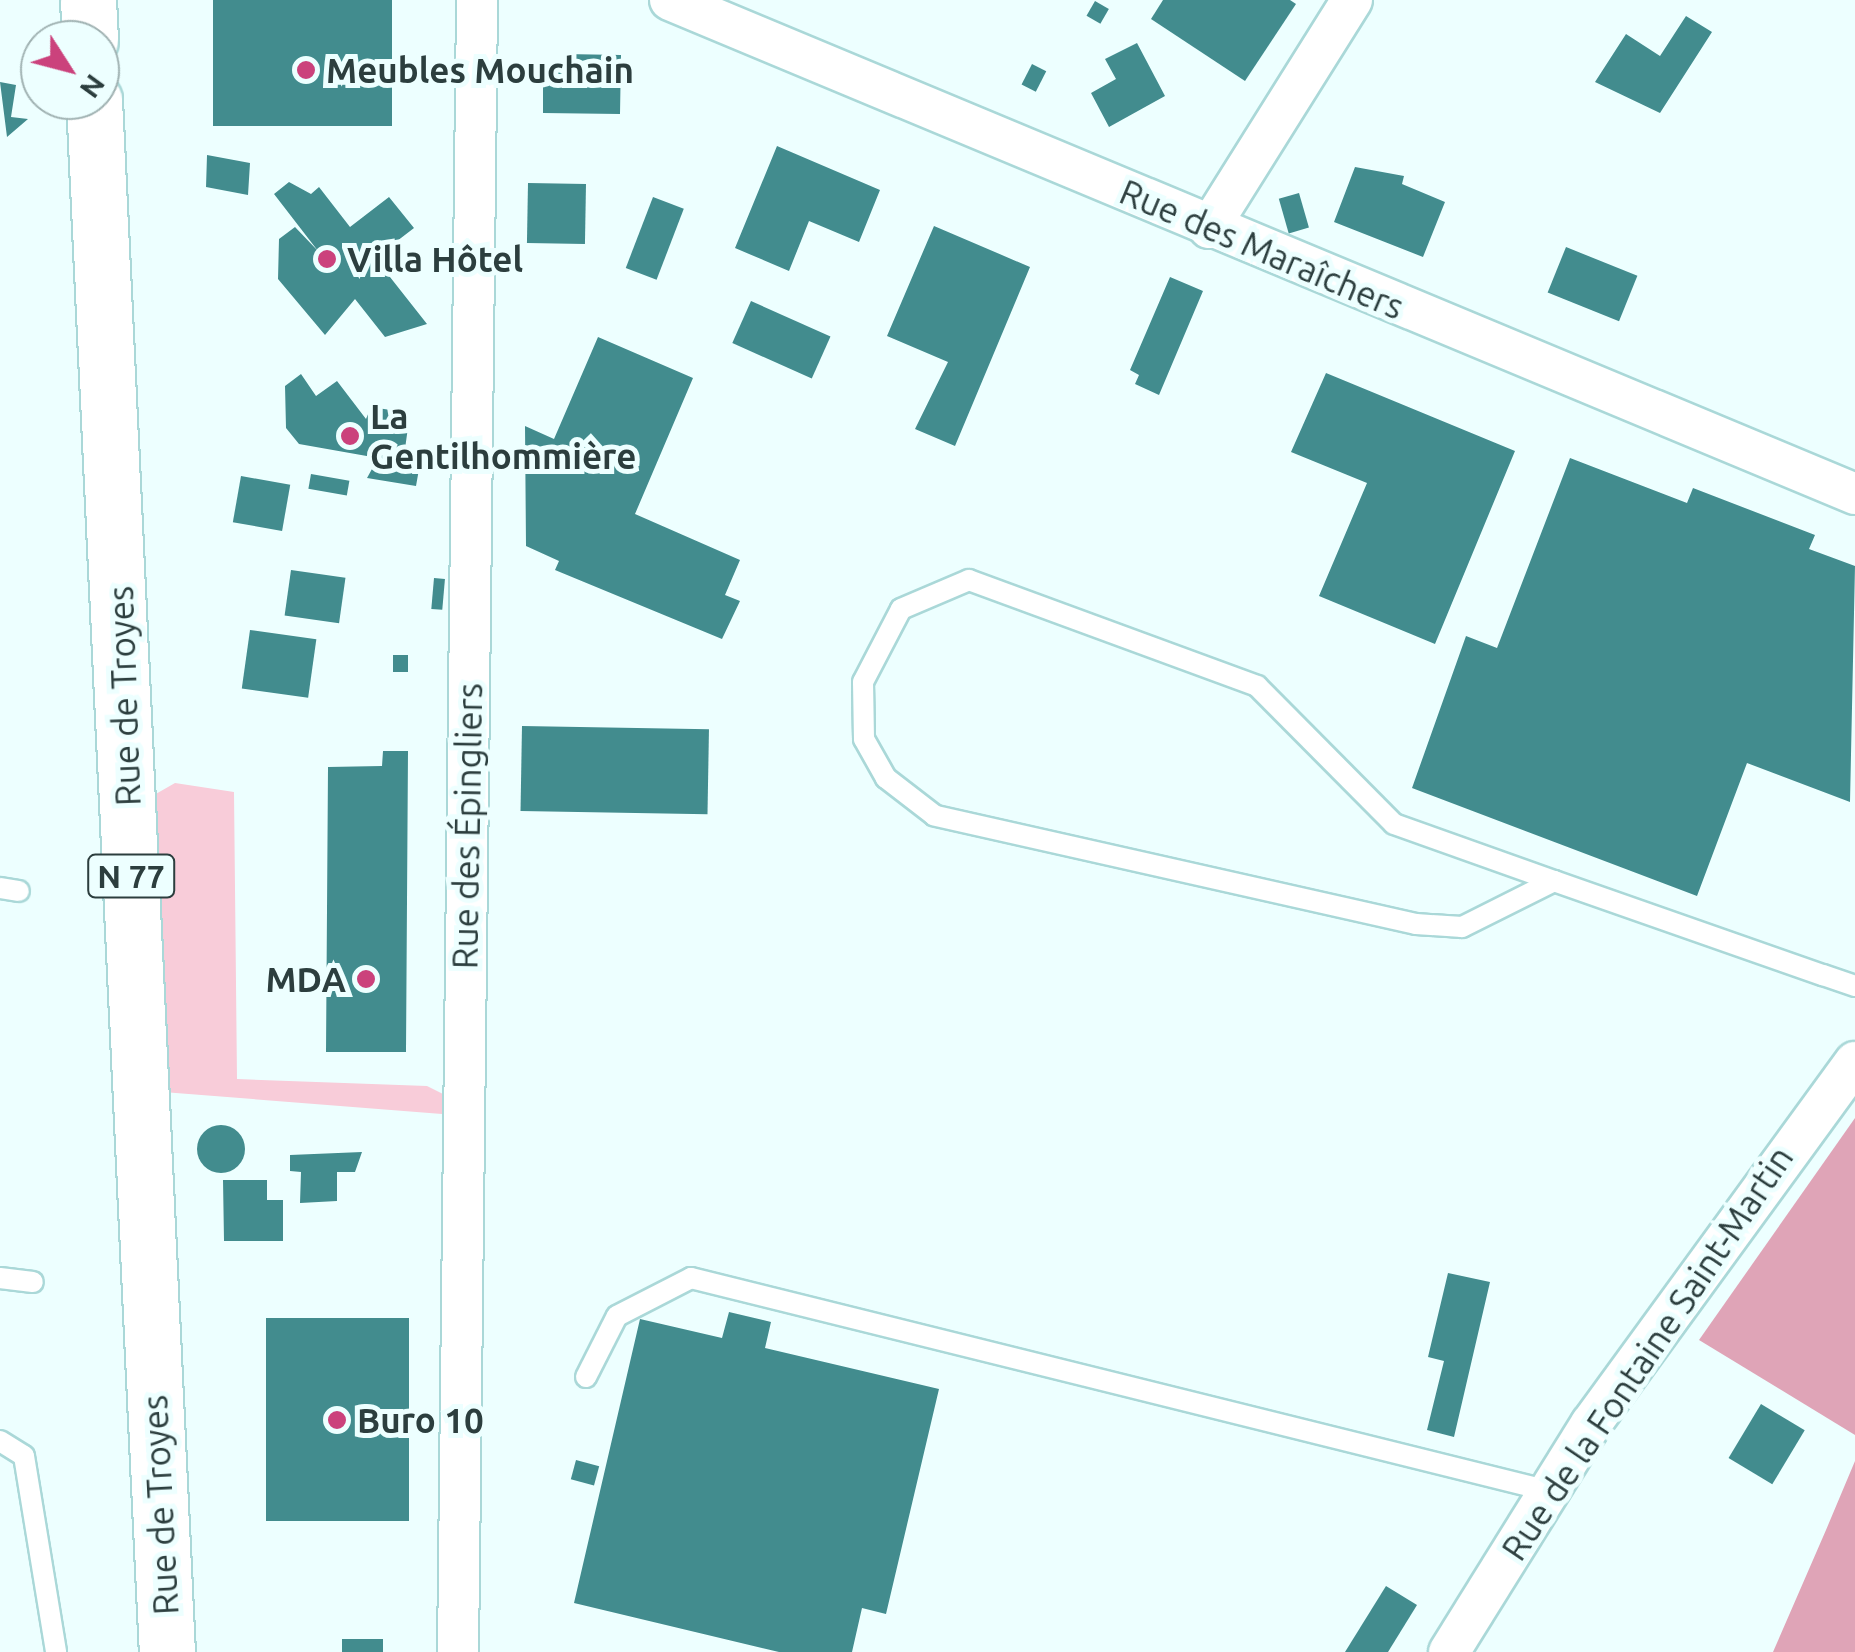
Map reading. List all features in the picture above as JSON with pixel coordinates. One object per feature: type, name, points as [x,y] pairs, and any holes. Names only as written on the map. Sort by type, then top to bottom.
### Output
[{"type":"main road","name":"Rue de Troyes","points":[[95,120],[167,1652]]},
{"type":"street","name":"Rue des Épingliers","points":[[458,1652],[477,0]]},
{"type":"street","name":"Rue des Maraîchers","points":[[670,0],[1855,494]]},
{"type":"street","points":[[1210,228],[1352,0]]},
{"type":"street","name":"Rue de la Fontaine Saint-Martin","points":[[1450,1652],[1549,1490],[1699,1267],[1855,1062]]},
{"type":"lane","points":[[1554,881],[1462,928],[1416,924],[934,815],[886,778],[864,739],[863,682],[901,610],[969,580],[1257,686],[1394,824],[1855,986]]},
{"type":"lane","points":[[0,1278],[33,1282]]},
{"type":"lane","points":[[586,1377],[618,1316],[691,1278],[1549,1490]]},
{"type":"lane","points":[[0,1441],[24,1456],[56,1652]]},
{"type":"shaded area","points":[[175,783],[234,792],[237,1079],[427,1086],[443,1094],[442,1114],[163,1092],[154,795]]},
{"type":"shaded area","points":[[1855,1118],[1855,1435],[1699,1340]]},
{"type":"shaded area","points":[[1855,1461],[1855,1652],[1773,1652],[1826,1530]]},
{"type":"building","name":"Meubles Mouchain","points":[[213,0],[392,0],[392,126],[213,126]]},
{"type":"building","points":[[1163,0],[1290,0],[1296,4],[1245,81],[1151,19]]},
{"type":"building","points":[[1095,1],[1109,9],[1100,24],[1086,16]]},
{"type":"building","points":[[1686,16],[1712,32],[1660,113],[1595,82],[1626,34],[1660,56]]},
{"type":"building","points":[[1137,43],[1165,96],[1109,127],[1091,93],[1116,79],[1105,59]]},
{"type":"building","points":[[564,54],[621,55],[620,114],[543,113],[543,64],[565,64]]},
{"type":"building","points":[[1032,64],[1046,71],[1036,92],[1022,84]]},
{"type":"building","points":[[0,82],[16,85],[11,117],[27,120],[7,137]]},
{"type":"building","points":[[777,146],[880,190],[859,242],[809,221],[789,271],[735,248]]},
{"type":"building","points":[[207,155],[250,163],[248,195],[206,187]]},
{"type":"building","points":[[1355,167],[1404,176],[1402,184],[1445,202],[1423,257],[1334,222]]},
{"type":"building","name":"Villa Hôtel","points":[[289,182],[311,194],[319,187],[350,227],[389,197],[414,228],[375,258],[427,324],[385,337],[355,299],[325,335],[278,279],[279,239],[295,227],[318,251],[274,194]]},
{"type":"building","points":[[528,183],[586,184],[585,244],[527,243]]},
{"type":"building","points":[[1299,193],[1309,228],[1289,233],[1279,199]]},
{"type":"building","points":[[653,197],[684,209],[657,280],[626,268]]},
{"type":"building","points":[[934,226],[1030,267],[955,446],[915,429],[948,362],[887,336]]},
{"type":"building","points":[[1566,247],[1637,276],[1619,321],[1548,292]]},
{"type":"building","points":[[1170,277],[1203,291],[1159,395],[1135,384],[1139,375],[1130,370]]},
{"type":"building","points":[[751,301],[830,336],[812,378],[732,343]]},
{"type":"building","points":[[598,337],[693,378],[635,514],[740,560],[725,595],[740,601],[722,639],[555,570],[559,561],[526,546],[525,426],[554,439]]},
{"type":"building","points":[[1326,373],[1515,451],[1435,644],[1319,596],[1367,483],[1291,452]]},
{"type":"building","name":"La Gentilhommière","points":[[301,374],[316,396],[337,381],[366,419],[371,407],[410,413],[404,456],[421,458],[416,486],[367,478],[378,458],[299,444],[286,428],[285,386]]},
{"type":"building","points":[[1570,458],[1687,503],[1693,488],[1815,535],[1809,549],[1855,566],[1850,802],[1747,763],[1697,896],[1412,788],[1466,636],[1497,648]]},
{"type":"building","points":[[311,474],[349,481],[347,496],[308,489]]},
{"type":"building","points":[[241,476],[290,485],[282,531],[233,522]]},
{"type":"building","points":[[291,570],[345,578],[339,623],[285,616]]},
{"type":"building","points":[[434,578],[445,579],[442,610],[431,609]]},
{"type":"building","points":[[250,630],[316,639],[308,698],[242,688]]},
{"type":"building","points":[[393,655],[408,655],[408,672],[393,672]]},
{"type":"building","points":[[522,726],[709,729],[707,814],[521,811]]},
{"type":"building","points":[[383,751],[408,751],[406,1052],[326,1052],[328,767],[382,766]]},
{"type":"building","points":[[221,1125],[238,1132],[245,1149],[238,1166],[221,1173],[204,1166],[197,1149],[204,1132]]},
{"type":"building","points":[[362,1152],[355,1172],[337,1172],[337,1201],[300,1203],[301,1172],[290,1171],[290,1155]]},
{"type":"building","points":[[223,1180],[267,1180],[267,1200],[283,1200],[283,1241],[224,1241]]},
{"type":"building","points":[[1448,1273],[1490,1282],[1454,1437],[1427,1430],[1444,1361],[1428,1357]]},
{"type":"building","points":[[729,1312],[771,1322],[765,1348],[939,1389],[886,1614],[862,1608],[852,1652],[779,1652],[574,1603],[640,1319],[722,1338]]},
{"type":"building","name":"Buro 10","points":[[266,1318],[409,1318],[409,1521],[266,1521]]},
{"type":"building","points":[[1761,1404],[1805,1430],[1772,1484],[1729,1458]]},
{"type":"building","points":[[576,1460],[599,1466],[594,1486],[571,1479]]},
{"type":"building","points":[[1386,1586],[1417,1605],[1388,1652],[1345,1652]]},
{"type":"building","points":[[342,1639],[383,1639],[383,1652],[342,1652]]},
{"type":"place","name":"Meubles Mouchain","points":[[306,70]]},
{"type":"place","name":"Villa Hôtel","points":[[327,259]]},
{"type":"place","name":"La Gentilhommière","points":[[350,436]]},
{"type":"place","name":"MDA","points":[[366,979]]},
{"type":"place","name":"Buro 10","points":[[337,1420]]}]
